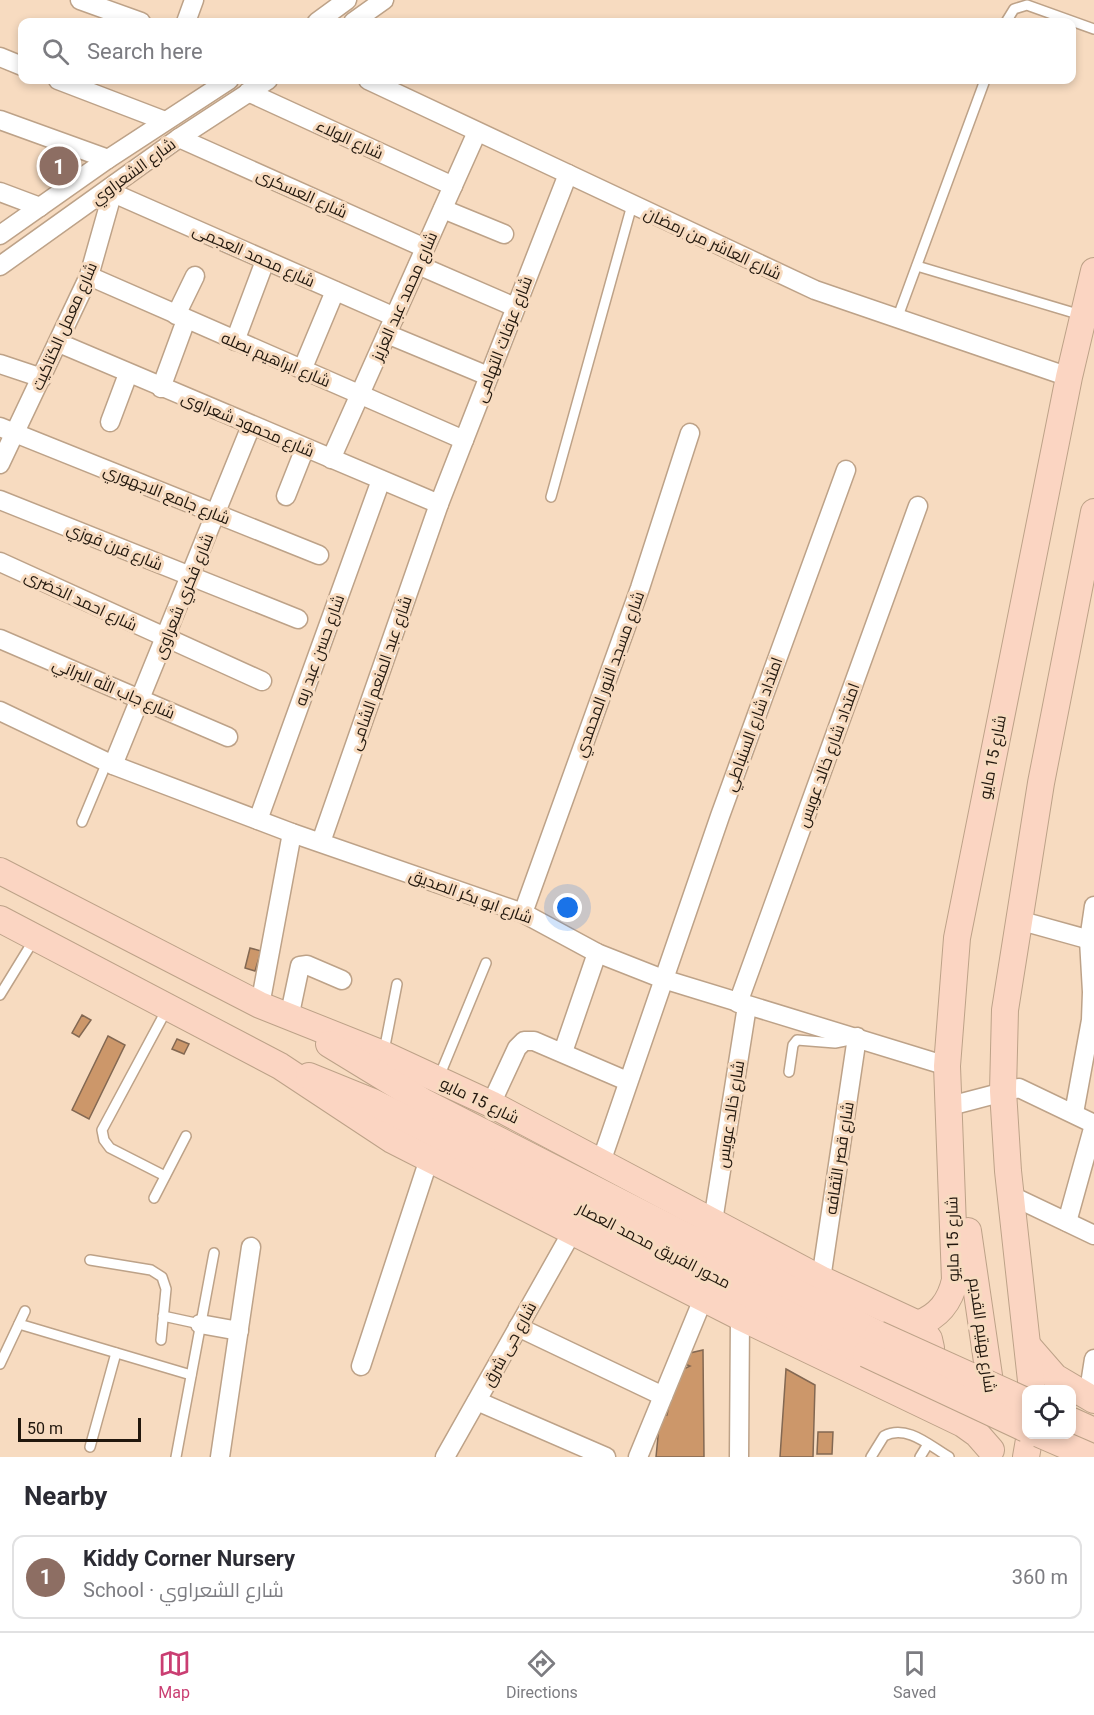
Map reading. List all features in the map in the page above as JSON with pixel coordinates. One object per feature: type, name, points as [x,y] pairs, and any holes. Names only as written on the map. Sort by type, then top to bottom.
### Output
[{"type":"main road","name":"شارع 15 مايو","points":[[0,871],[260,1005],[383,1054],[491,1104],[821,1279],[918,1324],[929,1319],[947,1303],[956,1281],[947,1066],[950,1010],[963,903],[1069,376],[1094,271]]},
{"type":"main road","points":[[1032,1385],[1010,1195],[1003,1091],[1005,1010],[1041,783],[1087,587],[1094,516]]},
{"type":"main road","points":[[0,919],[280,1066],[368,1126],[429,1159],[740,1317],[888,1387],[970,1429],[990,1453]]},
{"type":"main road","name":"محور الفريق محمد العصار","points":[[297,1021],[362,1066],[535,1160],[878,1334],[1022,1399]]},
{"type":"main road","name":"محور الفريق محمد العصار","points":[[280,1066],[339,1086],[373,1102],[866,1354],[1022,1427]]},
{"type":"main road","name":"شارع بهتيم القديم","points":[[950,1106],[991,1383],[993,1416],[990,1453]]},
{"type":"main road","points":[[888,1387],[907,1386],[916,1381],[928,1367],[931,1358],[929,1339],[918,1324]]},
{"type":"main road","points":[[1028,1346],[1055,1377],[1084,1401]]},
{"type":"main road","points":[[1076,1423],[1094,1431]]},
{"type":"main road","points":[[1026,1457],[1029,1439]]},
{"type":"main road","points":[[1051,1439],[1092,1457]]},
{"type":"main road","points":[[1057,1439],[1060,1457]]},
{"type":"street","points":[[81,0],[130,18]]},
{"type":"street","points":[[187,18],[194,0]]},
{"type":"street","points":[[322,18],[347,0]]},
{"type":"street","points":[[359,18],[384,0]]},
{"type":"street","points":[[0,57],[18,64]]},
{"type":"street","points":[[68,84],[165,121]]},
{"type":"street","name":"شارع الشعراوي","points":[[0,236],[108,159],[224,84]]},
{"type":"street","name":"شارع الشعراوي","points":[[0,266],[114,188],[179,138],[261,84]]},
{"type":"street","name":"شارع العاشر من رمضان","points":[[376,84],[814,290],[1069,376]]},
{"type":"street","name":"شارع الولاء","points":[[248,92],[453,186]]},
{"type":"street","points":[[0,120],[108,159]]},
{"type":"street","name":"شارع محمد عبد العزيز","points":[[332,459],[477,132]]},
{"type":"street","name":"شارع العسكرى","points":[[179,138],[422,256],[515,307]]},
{"type":"street","name":"شارع عرفات التهامى","points":[[439,504],[568,174]]},
{"type":"street","name":"شارع محمد العجمى","points":[[114,188],[266,261],[395,317]]},
{"type":"street","name":"شارع معمل الكتاكيت","points":[[0,464],[8,431],[42,378],[89,276],[114,188]]},
{"type":"street","points":[[0,192],[40,207]]},
{"type":"street","points":[[443,209],[504,234]]},
{"type":"street","points":[[235,341],[266,261]]},
{"type":"street","name":"شارع ابراهيم بصله","points":[[89,276],[464,440]]},
{"type":"street","points":[[161,388],[195,276]]},
{"type":"street","points":[[302,370],[335,291]]},
{"type":"street","points":[[387,334],[488,376]]},
{"type":"street","name":"شارع محمود شعراوى","points":[[59,344],[439,504]]},
{"type":"street","points":[[0,364],[42,378]]},
{"type":"street","points":[[110,422],[128,374]]},
{"type":"street","name":"شارع فكري شعراوى","points":[[110,764],[141,700],[251,426]]},
{"type":"street","name":"شارع جامع الاجهوري","points":[[8,431],[319,555]]},
{"type":"street","name":"شارع مسجد النور المحمدي","points":[[523,914],[640,588],[690,433]]},
{"type":"street","points":[[286,496],[305,448]]},
{"type":"street","name":"امتداد شارع السنباطي","points":[[601,1162],[663,979],[846,470]]},
{"type":"street","name":"شارع حسن عبد ربه","points":[[258,820],[381,480]]},
{"type":"street","name":"شارع فرن فوزي","points":[[0,500],[298,619]]},
{"type":"street","name":"شارع عبد المنعم الشامى","points":[[321,842],[439,504]]},
{"type":"street","name":"امتداد شارع خالد عويس","points":[[743,1004],[918,507]]},
{"type":"street","name":"شارع احمد الخضرى","points":[[0,562],[165,639],[262,681]]},
{"type":"street","name":"شارع جاب الله البراني","points":[[0,639],[228,737]]},
{"type":"street","name":"شارع ابو بكر الصديق","points":[[0,711],[110,764],[292,833],[523,914],[597,952],[663,979],[947,1066]]},
{"type":"street","points":[[260,1005],[292,833]]},
{"type":"street","points":[[1074,1113],[1091,1020],[1091,940],[1094,906]]},
{"type":"street","points":[[1018,920],[1091,940]]},
{"type":"street","points":[[563,1052],[597,952]]},
{"type":"street","points":[[297,1021],[300,966],[307,965],[342,980]]},
{"type":"street","name":"شارع خالد عويس","points":[[713,1221],[743,1004]]},
{"type":"street","name":"شارع قصر الثقافه","points":[[821,1279],[857,1037]]},
{"type":"street","points":[[491,1104],[517,1048],[524,1041],[534,1041],[563,1052],[627,1081]]},
{"type":"street","points":[[950,1106],[1003,1091],[1026,1090],[1094,1124],[1067,1222]]},
{"type":"street","points":[[362,1366],[429,1159]]},
{"type":"street","points":[[1010,1195],[1094,1235]]},
{"type":"street","name":"شارع حى شرق","points":[[445,1457],[572,1232]]},
{"type":"street","points":[[220,1457],[251,1247]]},
{"type":"street","points":[[638,1457],[704,1299]]},
{"type":"street","points":[[739,1457],[740,1317]]},
{"type":"street","points":[[201,1324],[239,1331]]},
{"type":"street","points":[[519,1327],[663,1396]]},
{"type":"street","points":[[1084,1401],[1094,1359]]},
{"type":"street","points":[[477,1401],[606,1457]]},
{"type":"lane","points":[[1008,18],[1014,9],[1027,5],[1063,18]]},
{"type":"lane","points":[[1076,23],[1094,29]]},
{"type":"lane","points":[[897,319],[984,84]]},
{"type":"lane","points":[[551,497],[632,205]]},
{"type":"lane","points":[[917,266],[1083,316]]},
{"type":"lane","points":[[81,822],[110,764]]},
{"type":"lane","points":[[0,994],[36,937]]},
{"type":"lane","points":[[438,1079],[486,963]]},
{"type":"lane","points":[[383,1054],[396,984]]},
{"type":"lane","points":[[165,1176],[110,1148],[104,1140],[102,1130],[169,1007]]},
{"type":"lane","points":[[789,1072],[793,1046],[798,1040],[835,1043],[857,1037]]},
{"type":"lane","points":[[154,1198],[186,1136]]},
{"type":"lane","points":[[176,1457],[214,1253]]},
{"type":"lane","points":[[90,1260],[159,1274],[165,1280],[161,1340]]},
{"type":"lane","points":[[0,1364],[4,1343],[19,1324],[25,1311]]},
{"type":"lane","points":[[164,1316],[201,1324]]},
{"type":"lane","points":[[19,1324],[191,1375]]},
{"type":"lane","points":[[90,1447],[116,1353]]},
{"type":"lane","points":[[872,1457],[884,1436],[892,1432],[907,1432],[947,1456]]},
{"type":"lane","points":[[920,1457],[928,1444]]},
{"type":"building","points":[[250,948],[261,951],[255,971],[245,968]]},
{"type":"building","points":[[82,1015],[91,1020],[79,1037],[72,1033]]},
{"type":"building","points":[[108,1036],[125,1045],[89,1119],[72,1110]]},
{"type":"building","points":[[177,1039],[189,1044],[184,1054],[172,1049]]},
{"type":"building","points":[[703,1350],[704,1457],[656,1457],[660,1416],[667,1415],[675,1373],[690,1366],[685,1364],[690,1353]]},
{"type":"building","points":[[786,1369],[815,1385],[813,1457],[780,1457]]},
{"type":"building","points":[[818,1432],[833,1432],[832,1454],[817,1454]]},
{"type":"place","name":"Kiddy Corner Nursery","points":[[59,166]]}]
